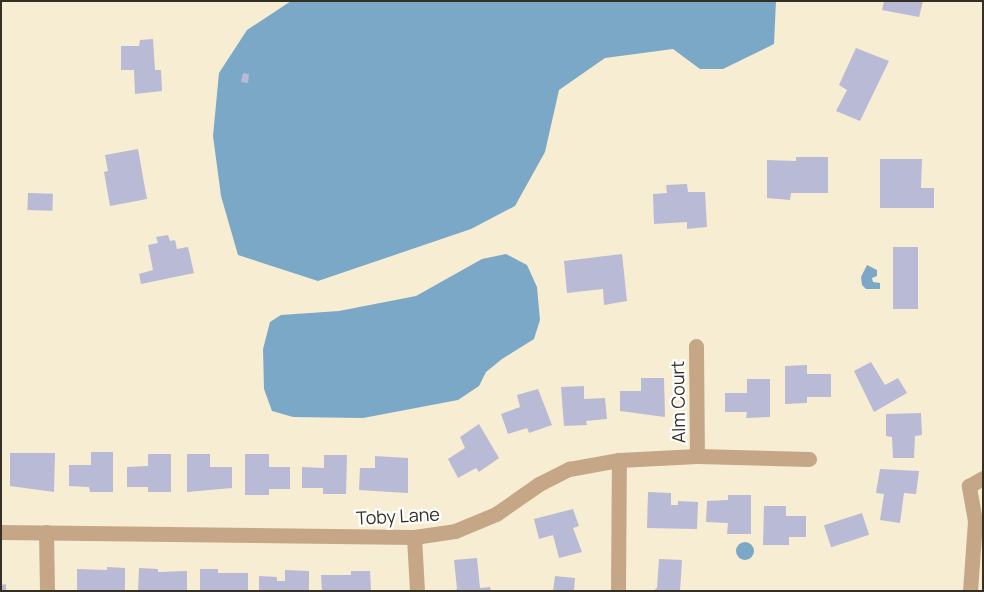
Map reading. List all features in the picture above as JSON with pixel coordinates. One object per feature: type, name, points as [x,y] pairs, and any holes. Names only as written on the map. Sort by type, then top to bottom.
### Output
[{"type":"street","name":"Alm Court","points":[[696,346],[697,456]]},
{"type":"street","name":"Toby Lane","points":[[1,532],[414,537],[455,531],[496,514],[539,484],[569,469],[619,460],[697,456],[809,459]]},
{"type":"street","points":[[618,591],[619,460]]},
{"type":"street","points":[[970,591],[974,521],[968,486],[983,478]]},
{"type":"street","points":[[46,532],[47,591]]},
{"type":"street","points":[[414,537],[417,591]]},
{"type":"water","points":[[291,1],[776,1],[774,44],[723,69],[700,69],[673,49],[605,58],[559,90],[545,152],[515,206],[471,229],[318,281],[238,255],[221,196],[213,136],[219,73],[247,30]]},
{"type":"water","points":[[506,254],[527,265],[537,287],[540,320],[534,339],[502,359],[486,372],[479,386],[458,400],[363,418],[293,417],[272,411],[264,389],[263,349],[270,322],[281,315],[339,311],[416,296],[482,259]]},
{"type":"water","points":[[867,265],[877,270],[877,276],[872,278],[873,282],[880,283],[880,289],[866,289],[862,285],[861,277]]},
{"type":"water","points":[[745,542],[751,545],[754,551],[751,557],[745,560],[739,557],[736,551],[739,545]]},
{"type":"building","points":[[884,1],[923,1],[919,17],[882,10]]},
{"type":"building","points":[[153,39],[155,70],[161,70],[162,91],[135,94],[134,70],[121,70],[121,46],[139,46],[140,40]]},
{"type":"building","points":[[856,48],[889,61],[860,121],[836,111],[847,90],[839,85]]},
{"type":"building","points":[[243,73],[249,74],[248,83],[241,82]]},
{"type":"building","points":[[138,149],[147,199],[110,206],[104,172],[108,171],[105,155]]},
{"type":"building","points":[[796,157],[828,157],[828,193],[791,193],[790,200],[767,198],[767,160],[796,161]]},
{"type":"building","points":[[880,159],[922,159],[921,188],[934,188],[934,208],[880,208]]},
{"type":"building","points":[[687,184],[688,192],[705,192],[707,227],[687,229],[687,222],[654,224],[653,194],[667,193],[666,185]]},
{"type":"building","points":[[28,193],[53,194],[52,211],[27,210]]},
{"type":"building","points":[[168,235],[170,241],[175,240],[177,249],[188,247],[194,273],[141,284],[139,274],[153,270],[148,245],[158,243],[156,237]]},
{"type":"building","points":[[893,247],[918,247],[918,309],[893,309]]},
{"type":"building","points":[[622,254],[627,301],[604,305],[603,289],[567,293],[564,261]]},
{"type":"building","points":[[871,362],[885,385],[898,378],[907,393],[874,412],[854,371]]},
{"type":"building","points":[[807,365],[807,374],[831,374],[831,397],[807,397],[807,403],[785,404],[785,366]]},
{"type":"building","points":[[641,378],[664,378],[665,417],[620,411],[620,391],[641,391]]},
{"type":"building","points":[[747,379],[770,379],[770,417],[746,418],[747,412],[725,412],[725,393],[747,393]]},
{"type":"building","points":[[584,386],[584,399],[605,398],[607,419],[586,421],[587,425],[564,426],[561,387]]},
{"type":"building","points":[[538,389],[552,425],[529,433],[527,428],[508,434],[501,414],[520,407],[517,395]]},
{"type":"building","points":[[921,413],[922,435],[915,436],[914,458],[893,458],[892,437],[886,436],[886,414]]},
{"type":"building","points":[[479,424],[499,458],[479,472],[476,468],[458,478],[448,459],[465,448],[460,437]]},
{"type":"building","points":[[91,452],[113,452],[113,492],[90,492],[89,487],[69,486],[69,465],[91,465]]},
{"type":"building","points":[[10,453],[55,453],[54,492],[10,486]]},
{"type":"building","points":[[148,454],[171,454],[171,492],[148,492],[148,487],[127,487],[127,467],[148,466]]},
{"type":"building","points":[[187,454],[210,454],[210,467],[232,467],[232,488],[187,492]]},
{"type":"building","points":[[245,454],[269,454],[269,467],[290,467],[290,489],[269,489],[269,495],[245,495]]},
{"type":"building","points":[[324,455],[347,455],[346,494],[323,494],[323,488],[302,488],[302,467],[324,468]]},
{"type":"building","points":[[375,456],[408,458],[408,493],[359,490],[360,468],[375,468]]},
{"type":"building","points":[[880,469],[919,471],[916,494],[904,493],[900,523],[880,520],[884,494],[876,493]]},
{"type":"building","points":[[648,492],[671,493],[671,505],[678,505],[678,501],[698,502],[697,529],[647,528]]},
{"type":"building","points":[[728,495],[751,495],[751,534],[727,534],[728,523],[706,522],[707,501],[728,500]]},
{"type":"building","points":[[764,506],[786,506],[786,516],[806,516],[806,537],[789,537],[789,545],[763,545]]},
{"type":"building","points":[[573,509],[579,526],[573,528],[582,552],[559,558],[553,535],[539,539],[534,519]]},
{"type":"building","points":[[862,513],[869,535],[831,547],[824,525]]},
{"type":"building","points":[[477,558],[480,588],[490,587],[491,591],[453,591],[457,589],[454,560]]},
{"type":"building","points":[[659,559],[682,560],[680,591],[653,591],[657,588]]},
{"type":"building","points":[[107,567],[125,568],[125,591],[77,591],[77,569],[107,570]]},
{"type":"building","points":[[139,568],[158,569],[158,572],[187,571],[187,591],[138,591]]},
{"type":"building","points":[[200,569],[218,569],[218,573],[248,573],[248,591],[200,591]]},
{"type":"building","points":[[285,570],[309,571],[309,591],[259,591],[259,576],[277,577],[277,581],[285,581]]},
{"type":"building","points":[[351,571],[370,571],[371,591],[322,591],[321,575],[351,575]]},
{"type":"building","points":[[555,576],[575,578],[574,591],[553,591]]},
{"type":"building","points":[[6,584],[6,591],[1,591],[1,585]]}]
